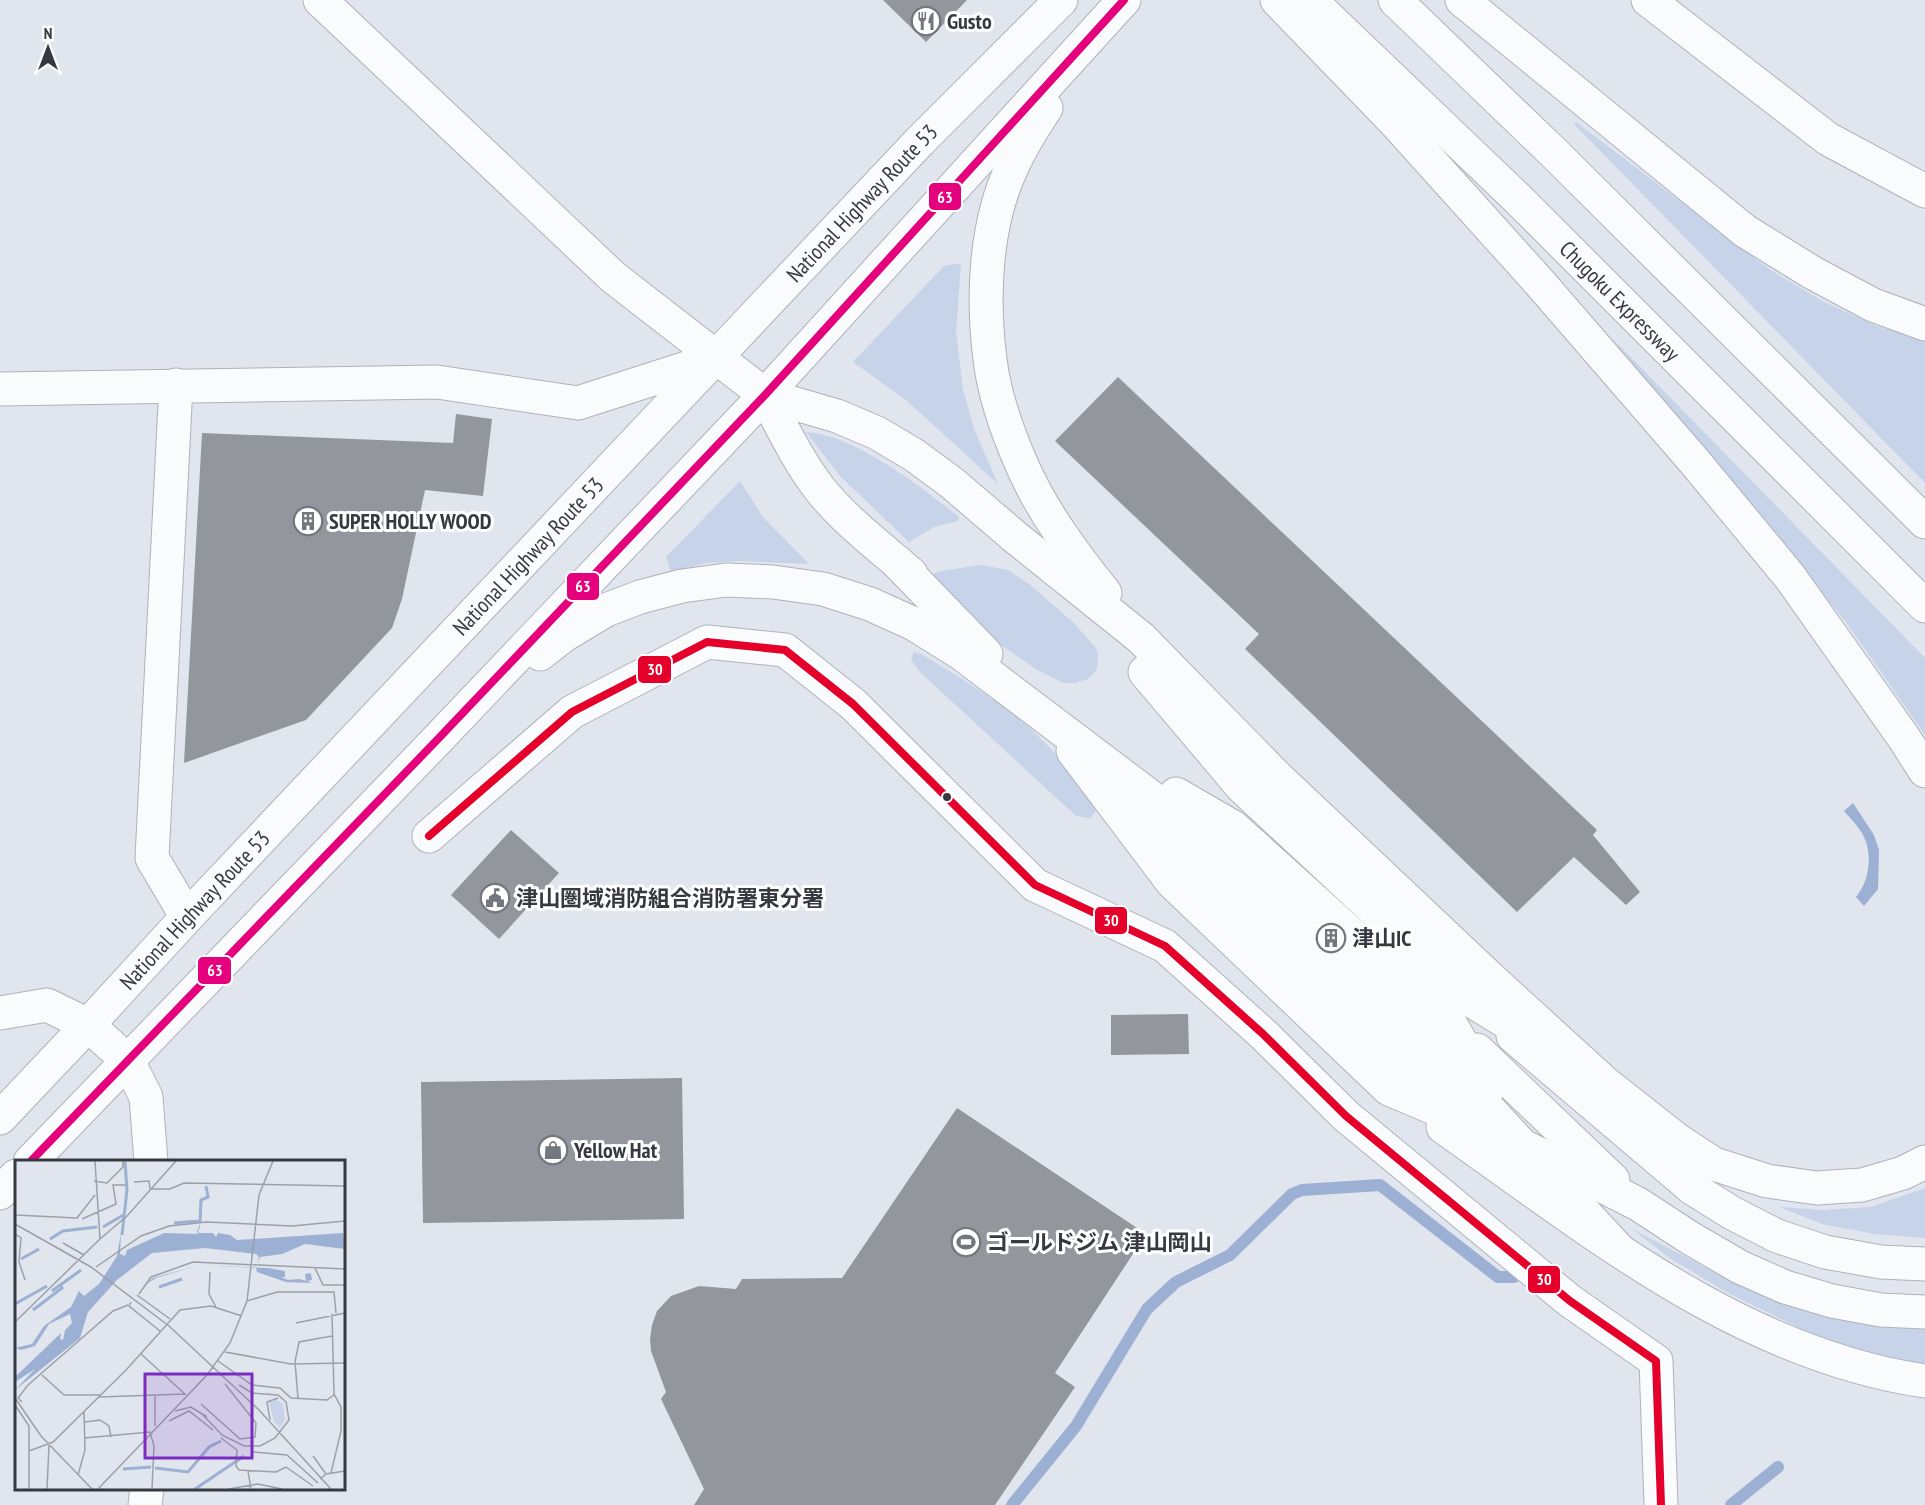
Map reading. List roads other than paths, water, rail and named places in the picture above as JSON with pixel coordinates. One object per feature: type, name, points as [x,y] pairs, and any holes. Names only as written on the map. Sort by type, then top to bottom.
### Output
[{"type":"main road","points":[[320,0],[613,277],[717,358],[765,395],[837,416],[877,433],[914,455],[952,483],[1015,537],[1141,638],[1276,776],[1605,1083],[1676,1139],[1714,1164],[1767,1181],[1816,1188],[1862,1185],[1903,1173],[1925,1162]]},
{"type":"main road","name":"National Highway Route 53","points":[[0,1118],[920,141],[1061,0]]},
{"type":"main road","points":[[1278,0],[1402,131],[1540,283],[1694,461],[1790,577],[1925,771]]},
{"type":"main road","name":"Chugoku Expressway","points":[[1310,0],[1526,207],[1925,606]]},
{"type":"main road","points":[[1395,0],[1562,160],[1925,522]]},
{"type":"main road","points":[[1462,0],[1745,231],[1813,273],[1873,305],[1925,324]]},
{"type":"main road","points":[[1648,0],[1828,139],[1925,191]]},
{"type":"main road","points":[[31,1160],[438,740],[765,395],[1118,7]]},
{"type":"main road","points":[[1118,7],[1038,120],[1012,168],[996,213],[989,262],[987,314],[992,371],[1002,414],[1021,465],[1047,512],[1083,566],[1141,638],[1242,787]]},
{"type":"main road","points":[[0,389],[437,382],[578,403],[717,358]]},
{"type":"main road","points":[[176,385],[152,858],[187,917]]},
{"type":"main road","points":[[765,395],[792,447],[820,488],[856,526],[1028,678],[1082,721],[1233,827],[1461,1012],[1692,1188],[1732,1214],[1777,1236],[1825,1252],[1881,1262],[1925,1264]]},
{"type":"main road","points":[[1015,537],[1156,683],[1242,787],[1461,1012],[1638,1204]]},
{"type":"main road","points":[[896,561],[1194,864],[1411,1068],[1521,1145],[1618,1250]]},
{"type":"main road","points":[[438,740],[563,636],[606,610],[682,585],[726,580],[773,582],[823,589],[870,604],[914,624],[962,654],[1049,719],[1233,827]]},
{"type":"main road","points":[[429,836],[572,712],[707,642],[786,650],[854,704],[1035,885],[1165,946],[1263,1034],[1355,1124],[1570,1301],[1656,1361],[1661,1505]]},
{"type":"main road","points":[[1049,719],[1172,882],[1389,1089],[1618,1250],[1726,1315],[1787,1342],[1846,1364],[1925,1382]]},
{"type":"main road","points":[[0,1013],[47,1005],[88,1025],[128,1061],[146,1097],[151,1160]]},
{"type":"main road","points":[[1461,1012],[1605,1083],[1692,1188]]},
{"type":"main road","points":[[1461,1012],[1521,1145]]},
{"type":"main road","points":[[1389,1089],[1521,1145],[1638,1204],[1740,1267],[1785,1287],[1832,1301],[1881,1310],[1925,1312]]},
{"type":"main road","points":[[0,1192],[15,1177]]},
{"type":"main road","points":[[145,1505],[147,1490]]},
{"type":"water","points":[[1853,803],[1874,835],[1879,850],[1878,889],[1864,906],[1856,897],[1866,878],[1869,856],[1862,833],[1844,811]]},
{"type":"waterway","points":[[1012,1505],[1076,1426],[1147,1309],[1176,1282],[1230,1255],[1292,1194],[1302,1190],[1380,1185],[1498,1277],[1514,1277]]},
{"type":"waterway","points":[[1731,1505],[1778,1467]]},
{"type":"place","name":"Gusto","points":[[926,21]]},
{"type":"place","name":"SUPER HOLLY WOOD","points":[[308,521]]},
{"type":"place","name":"津山圏域消防組合消防署東分署","points":[[495,898]]},
{"type":"place","name":"津山IC","points":[[1331,938]]},
{"type":"place","name":"Yellow Hat","points":[[553,1150]]},
{"type":"place","name":"ゴールドジム 津山岡山","points":[[966,1242]]}]
